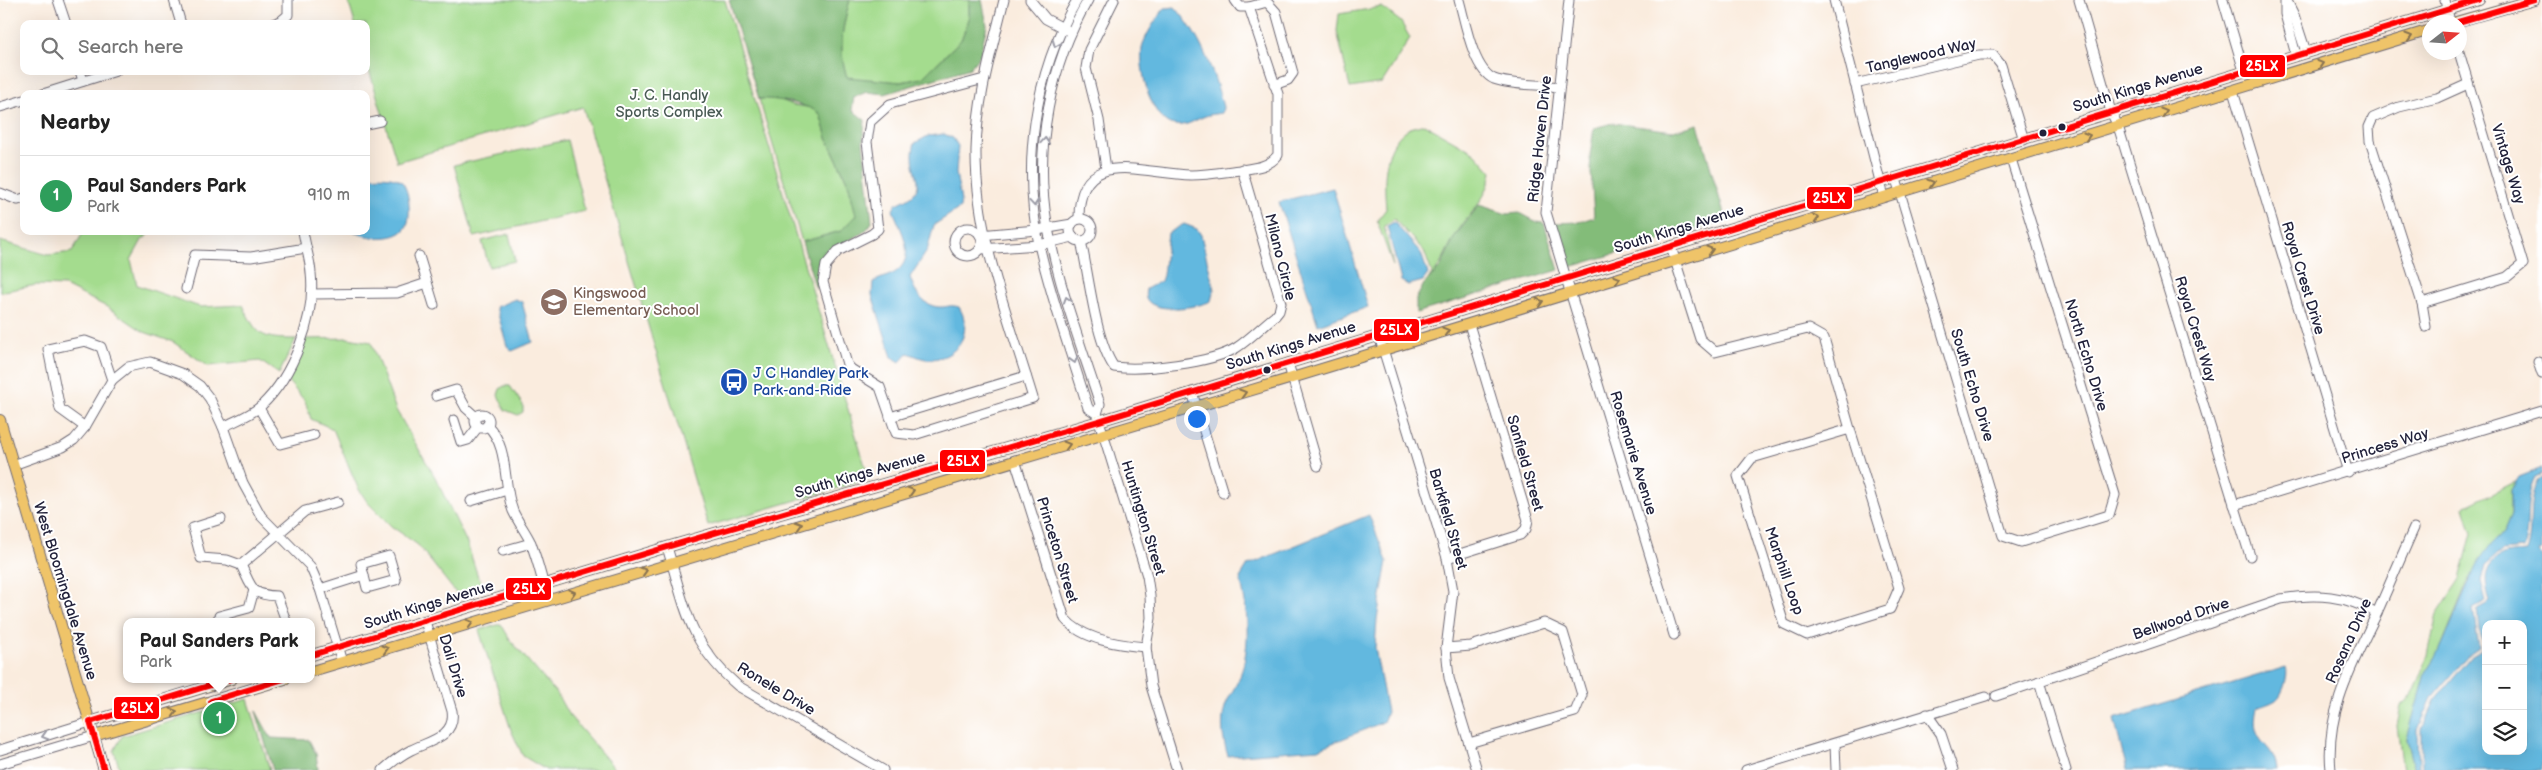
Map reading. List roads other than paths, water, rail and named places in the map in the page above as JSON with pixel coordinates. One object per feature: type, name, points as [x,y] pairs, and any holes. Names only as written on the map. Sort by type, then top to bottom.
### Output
[{"type":"main road","name":"South Kings Avenue","points":[[315,654],[1098,417],[1192,392],[1566,280],[2244,72],[2447,4],[2479,0]]},
{"type":"main road","points":[[2467,19],[2534,0]]},
{"type":"main road","name":"South Kings Avenue","points":[[315,670],[1292,378],[2422,32]]},
{"type":"main road","points":[[1782,214],[1786,227]]},
{"type":"main road","name":"West Bloomingdale Avenue","points":[[0,420],[104,770]]},
{"type":"main road","points":[[90,722],[219,683]]},
{"type":"main road","points":[[94,736],[272,683]]},
{"type":"street","points":[[58,0],[65,20]]},
{"type":"street","points":[[174,0],[180,20]]},
{"type":"street","points":[[282,20],[288,15],[288,0]]},
{"type":"street","points":[[984,79],[890,104],[870,122],[867,142],[878,229],[838,251],[826,264],[823,282],[847,364],[851,369],[880,387],[896,433],[914,435],[1033,398],[985,248],[978,188],[976,149],[984,79],[1004,0]]},
{"type":"street","points":[[1030,0],[1046,19],[1072,33]]},
{"type":"street","points":[[1077,0],[1046,70],[1034,128],[1032,162],[1037,230],[1040,245],[1088,408],[1098,417]]},
{"type":"street","points":[[1088,0],[1054,77],[1045,135],[1044,185],[1051,243],[1100,404],[1098,417]]},
{"type":"street","points":[[1114,0],[1089,50],[1086,68],[1099,120],[1106,169],[1191,175],[1242,170],[1269,164],[1278,154],[1278,94],[1249,7]]},
{"type":"street","points":[[1235,0],[1240,7],[1249,7],[1267,2],[1276,12],[1293,73],[1288,80],[1274,85]]},
{"type":"street","points":[[1459,0],[1476,60],[1486,74],[1500,80],[1559,87]]},
{"type":"street","name":"Ridge Haven Drive","points":[[1566,280],[1546,212],[1569,0]]},
{"type":"street","points":[[1834,0],[1884,197]]},
{"type":"street","name":"Royal Crest Way","points":[[2079,0],[2111,112],[2118,126],[2250,556]]},
{"type":"street","points":[[2223,0],[2244,72]]},
{"type":"street","points":[[2286,0],[2294,15],[2301,54]]},
{"type":"street","name":"Tanglewood Way","points":[[1855,84],[1979,55],[1994,55],[2001,65],[2024,140]]},
{"type":"street","name":"Vintage Way","points":[[2422,303],[2507,277],[2523,264],[2461,60]]},
{"type":"street","points":[[81,75],[83,81]]},
{"type":"street","points":[[55,90],[103,75]]},
{"type":"street","points":[[2426,327],[2422,303],[2370,141],[2369,127],[2373,118],[2381,113],[2437,98],[2468,84]]},
{"type":"street","name":"Royal Crest Drive","points":[[2233,91],[2348,472]]},
{"type":"street","points":[[0,107],[20,101]]},
{"type":"street","points":[[370,123],[380,120]]},
{"type":"street","name":"North Echo Drive","points":[[2011,159],[2115,495],[2109,515],[2065,528]]},
{"type":"street","name":"Milano Circle","points":[[1106,169],[1089,180],[1083,188],[1076,222],[1070,233],[1077,239],[1108,359],[1114,367],[1128,369],[1194,362],[1234,349],[1275,316],[1279,310],[1280,302],[1242,170]]},
{"type":"street","name":"South Echo Drive","points":[[1896,179],[2003,536],[2021,542],[2065,528]]},
{"type":"street","points":[[0,193],[20,199]]},
{"type":"street","points":[[1076,222],[1090,222],[1092,229],[1088,238],[1040,245],[985,248],[975,255],[966,256],[956,249],[954,240],[958,232],[965,228],[974,229],[983,234],[1048,228],[1076,222]]},
{"type":"street","points":[[223,426],[259,408],[273,392],[288,368],[303,333],[312,294],[312,272],[304,235]]},
{"type":"street","name":"Marphill Loop","points":[[1671,247],[1700,339],[1714,352],[1808,329],[1824,338],[1850,430],[1899,588],[1890,609],[1807,635],[1784,624],[1738,476],[1752,458],[1850,430]]},
{"type":"street","points":[[186,288],[195,255],[251,257],[306,248]]},
{"type":"street","points":[[420,256],[434,304]]},
{"type":"street","name":"Rosemarie Avenue","points":[[1566,280],[1674,635]]},
{"type":"street","points":[[312,294],[396,293],[427,283]]},
{"type":"street","name":"Sanfield Street","points":[[1447,558],[1520,535],[1526,530],[1528,520],[1469,324]]},
{"type":"street","name":"Barkfield Street","points":[[1379,336],[1447,558],[1453,591],[1446,648],[1449,678],[1478,770]]},
{"type":"street","points":[[85,427],[60,410],[48,348],[85,341],[101,346],[112,380]]},
{"type":"street","points":[[13,465],[63,447],[74,440],[85,427],[112,380],[128,367],[150,362],[183,374],[205,392],[223,426],[243,483],[260,516],[310,566],[320,589],[342,662]]},
{"type":"street","points":[[2538,362],[2542,374]]},
{"type":"street","points":[[1288,363],[1318,466]]},
{"type":"street","points":[[890,417],[1026,376]]},
{"type":"street","points":[[436,396],[456,390],[466,408],[476,417],[475,423],[495,433],[502,450],[507,490],[513,512],[531,543],[548,600]]},
{"type":"street","points":[[1192,392],[1223,493]]},
{"type":"street","points":[[259,408],[280,444],[314,436]]},
{"type":"street","name":"Princess Way","points":[[2234,505],[2348,472],[2542,411]]},
{"type":"street","name":"Huntington Street","points":[[1098,417],[1147,576],[1150,618],[1146,647],[1151,686],[1177,770]]},
{"type":"street","points":[[454,420],[461,442],[468,440],[483,426]]},
{"type":"street","name":"Princeton Street","points":[[1015,460],[1065,619],[1070,626],[1120,645],[1146,647]]},
{"type":"street","points":[[471,501],[507,490]]},
{"type":"street","points":[[241,565],[305,511],[338,502]]},
{"type":"street","points":[[221,519],[193,528],[201,558],[227,560],[241,565],[254,590],[260,595],[277,596],[285,618]]},
{"type":"street","name":"Rosana Drive","points":[[2332,770],[2329,750],[2332,725],[2343,684],[2377,613],[2414,528]]},
{"type":"street","points":[[504,552],[531,543]]},
{"type":"street","name":"Ronele Drive","points":[[667,547],[693,632],[718,669],[738,686],[883,770]]},
{"type":"street","points":[[320,589],[364,575]]},
{"type":"street","points":[[220,618],[219,616],[249,608],[254,590]]},
{"type":"street","name":"Bellwood Drive","points":[[1746,770],[2039,681],[2281,599],[2304,595],[2323,596],[2355,601],[2377,613]]},
{"type":"street","name":"Dali Drive","points":[[383,770],[406,753],[442,736],[452,722],[452,710],[425,621]]},
{"type":"street","points":[[1446,648],[1471,646],[1544,623],[1562,632],[1582,695],[1575,712],[1469,744]]},
{"type":"street","points":[[2039,681],[2066,770]]},
{"type":"street","points":[[1927,714],[1941,734],[1953,770]]},
{"type":"street","points":[[0,750],[90,722]]},
{"type":"street","points":[[0,764],[94,736]]},
{"type":"street","points":[[1835,744],[1836,770]]},
{"type":"water","points":[[1175,7],[1199,41],[1215,80],[1223,107],[1222,113],[1208,115],[1182,125],[1174,125],[1158,114],[1147,90],[1142,64],[1143,44],[1155,21],[1165,8]]},
{"type":"water","points":[[944,134],[953,138],[958,146],[956,173],[961,201],[960,208],[934,225],[927,251],[910,277],[918,294],[926,302],[936,307],[959,307],[965,325],[964,334],[961,342],[955,349],[940,358],[927,359],[908,353],[900,362],[892,357],[872,295],[873,282],[897,271],[903,265],[906,257],[903,233],[893,210],[896,204],[915,192],[918,185],[913,154],[915,143],[928,136]]},
{"type":"water","points":[[370,177],[398,179],[404,185],[408,197],[409,219],[405,229],[401,233],[388,237],[362,235],[370,235]]},
{"type":"water","points":[[1333,188],[1368,307],[1318,325],[1279,202]]},
{"type":"water","points":[[1394,222],[1421,253],[1428,274],[1423,281],[1408,285],[1401,281],[1387,226]]},
{"type":"water","points":[[1184,224],[1197,229],[1201,235],[1214,289],[1211,301],[1183,308],[1160,307],[1151,304],[1146,298],[1146,289],[1161,281],[1168,233]]},
{"type":"water","points":[[515,299],[522,302],[533,342],[512,351],[507,346],[496,307]]},
{"type":"water","points":[[2542,468],[2542,474],[2535,477],[2531,486],[2527,531],[2523,549],[2502,551],[2485,565],[2481,581],[2486,601],[2473,608],[2479,648],[2469,655],[2432,698],[2418,730],[2419,770],[2415,770],[2407,739],[2425,674],[2439,652],[2478,562],[2492,543],[2503,533],[2511,514],[2511,490],[2519,477]]},
{"type":"water","points":[[2542,478],[2542,550],[2539,551],[2542,558],[2542,770],[2422,770],[2422,729],[2435,700],[2472,656],[2482,650],[2482,755],[2527,755],[2527,620],[2482,620],[2482,638],[2479,630],[2477,609],[2490,602],[2486,575],[2491,564],[2503,555],[2526,552],[2530,534],[2534,488],[2538,479]]},
{"type":"water","points":[[1369,515],[1387,561],[1377,619],[1375,648],[1387,712],[1383,722],[1318,749],[1228,756],[1223,732],[1223,713],[1240,676],[1247,640],[1245,602],[1240,578],[1248,565]]},
{"type":"water","points":[[2286,667],[2286,680],[2281,694],[2274,701],[2257,708],[2255,720],[2259,737],[2272,753],[2277,770],[2127,770],[2114,719]]},
{"type":"place","name":"Kingswood Elementary School","points":[[554,302]]},
{"type":"place","name":"J C Handley Park Park-and-Ride","points":[[734,382]]},
{"type":"place","name":"Paul Sanders Park","points":[[219,718]]},
{"type":"park label","name":"J. C. Handly Sports Complex","points":[[669,104]]}]
